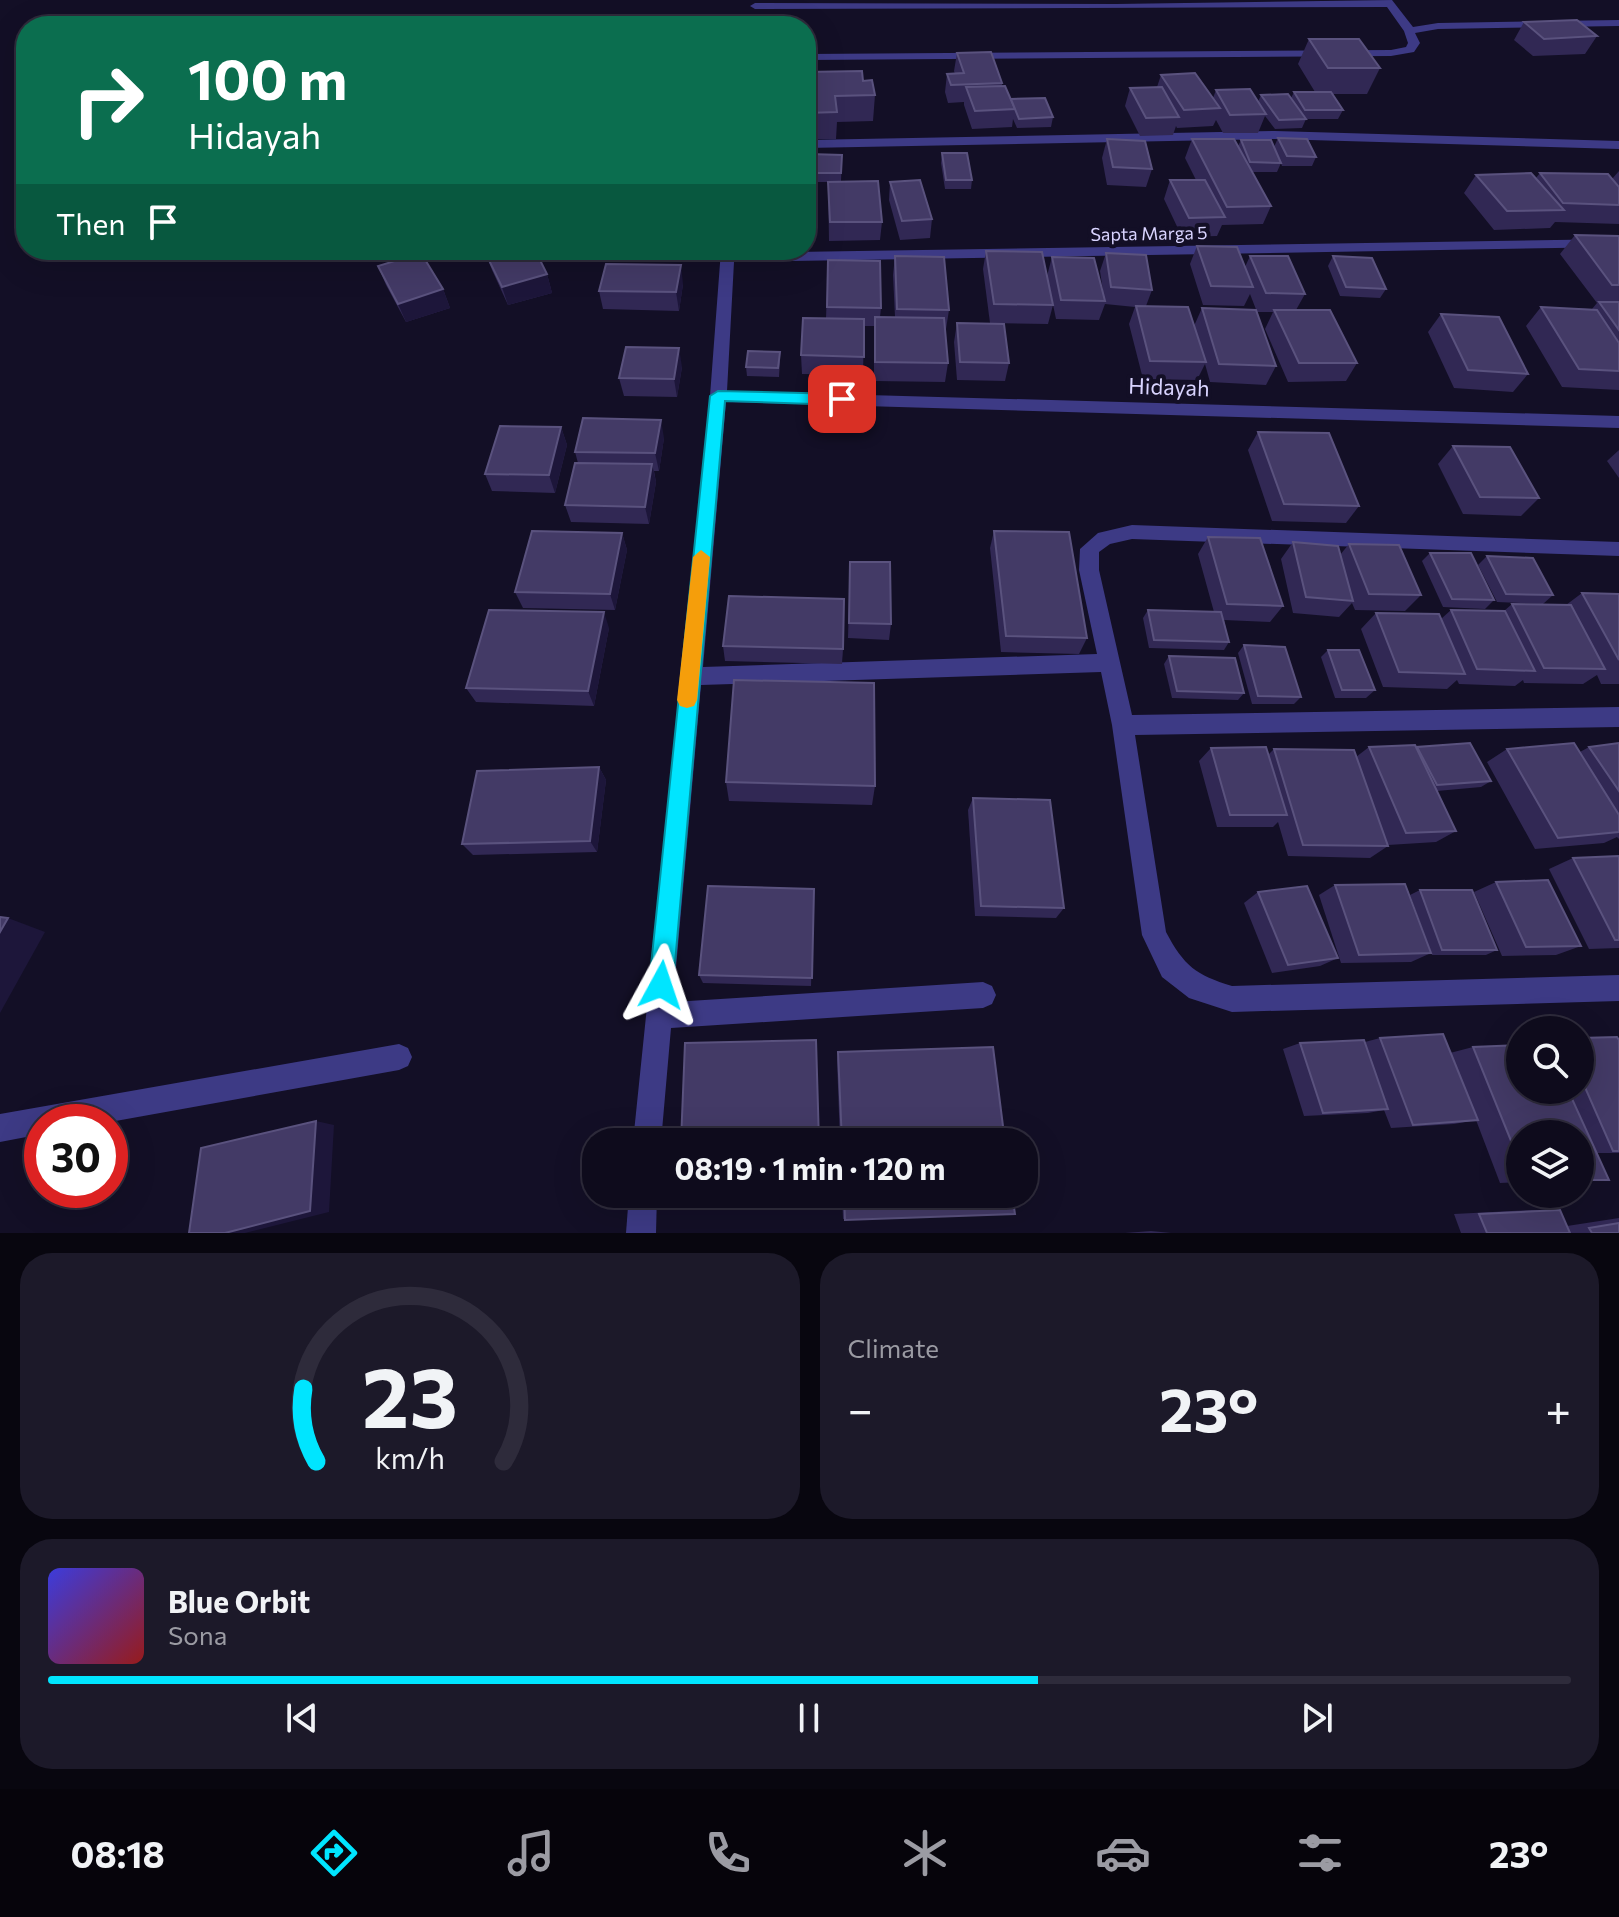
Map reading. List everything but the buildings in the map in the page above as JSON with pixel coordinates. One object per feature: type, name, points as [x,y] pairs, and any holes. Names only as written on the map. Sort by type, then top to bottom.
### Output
[{"type":"street","points":[[755,7],[1388,2],[1410,31],[1413,48],[1401,52],[816,57]]},
{"type":"street","points":[[1410,31],[1438,26],[1619,23]]},
{"type":"street","points":[[816,144],[1275,135],[1619,145]]},
{"type":"street","name":"Sapta Marga 5","points":[[816,253],[1619,243]]},
{"type":"street","points":[[648,1128],[718,396],[727,260]]},
{"type":"street","name":"Hidayah","points":[[718,396],[1619,422]]},
{"type":"street","points":[[1619,549],[1132,532],[1105,538],[1089,549],[1089,570],[1123,725],[1154,935],[1171,968],[1198,989],[1232,999],[1619,988]]},
{"type":"street","points":[[689,676],[1108,663]]},
{"type":"street","points":[[1123,725],[1619,717]]},
{"type":"street","points":[[658,1016],[983,995]]},
{"type":"street","points":[[0,1128],[399,1057]]},
{"type":"street","points":[[641,1233],[642,1208]]},
{"type":"slow traffic","points":[[687,700],[701,557]]},
{"type":"route","points":[[661,985],[718,396],[842,399]]}]
